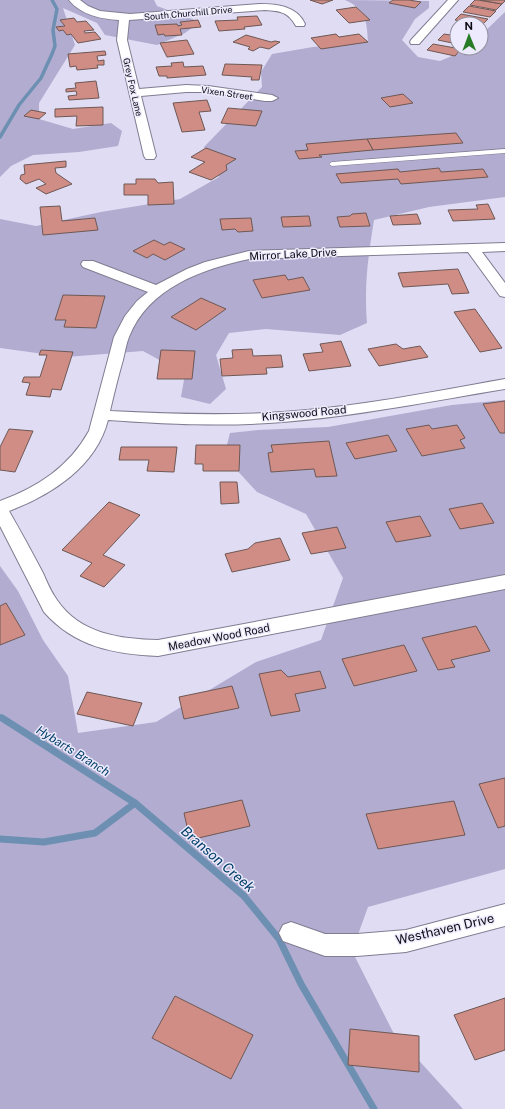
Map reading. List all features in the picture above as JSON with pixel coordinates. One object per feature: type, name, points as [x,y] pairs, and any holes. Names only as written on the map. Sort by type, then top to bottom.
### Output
[{"type":"street","name":"South Churchill Drive","points":[[74,0],[78,5],[89,11],[105,15],[124,17],[146,17],[266,7],[278,8],[292,14],[298,19],[300,24]]},
{"type":"street","points":[[415,42],[453,0]]},
{"type":"street","name":"Grey Fox Lane","points":[[124,17],[122,40],[150,156]]},
{"type":"street","name":"Vixen Street","points":[[134,93],[202,89],[218,90],[252,97],[272,98]]},
{"type":"street","name":"Mirror Lake Drive","points":[[0,509],[32,495],[52,484],[68,472],[81,458],[97,431],[125,326],[140,304],[156,290],[191,272],[220,262],[248,255],[505,247]]},
{"type":"street","points":[[472,248],[505,293]]},
{"type":"street","points":[[88,264],[156,290]]},
{"type":"street","name":"Kingswood Road","points":[[102,415],[195,419],[307,415],[388,404],[505,384]]},
{"type":"street","name":"Meadow Wood Road","points":[[0,509],[51,607],[65,622],[94,639],[131,648],[158,648],[505,582]]},
{"type":"street","name":"Westhaven Drive","points":[[291,933],[325,945],[357,945],[406,941],[505,915]]},
{"type":"lane","points":[[332,164],[505,151]]},
{"type":"shaded area","points":[[0,0],[154,0],[157,6],[200,22],[185,33],[157,45],[105,35],[97,23],[63,8],[75,45],[39,103],[39,119],[73,129],[111,123],[122,131],[118,146],[79,152],[33,155],[11,166],[0,177]]},
{"type":"shaded area","points":[[345,0],[429,1],[429,8],[415,19],[402,40],[418,57],[440,61],[452,56],[489,56],[489,27],[505,12],[505,197],[429,207],[374,220],[367,271],[367,323],[340,335],[266,329],[229,333],[216,355],[226,389],[210,404],[181,397],[185,374],[143,351],[66,357],[0,348],[0,219],[36,226],[101,212],[180,199],[219,177],[204,147],[262,87],[261,72],[272,54],[313,47],[368,42],[367,28],[364,17],[352,4]]},
{"type":"shaded area","points":[[505,400],[505,869],[368,907],[352,951],[393,1032],[463,1109],[0,1109],[0,566],[18,591],[43,640],[68,676],[78,733],[156,722],[256,662],[321,640],[343,578],[306,514],[257,492],[224,456],[230,433],[258,430],[328,427],[452,405]]},
{"type":"building","points":[[310,0],[333,0],[322,4]]},
{"type":"building","points":[[393,0],[421,2],[415,8],[389,3]]},
{"type":"building","points":[[475,0],[502,4],[496,10],[470,5]]},
{"type":"building","points":[[480,0],[505,0],[505,1],[502,4]]},
{"type":"building","points":[[469,6],[496,11],[490,17],[463,12]]},
{"type":"building","points":[[356,7],[370,20],[349,23],[336,10]]},
{"type":"building","points":[[461,14],[472,16],[459,16]]},
{"type":"building","points":[[257,16],[262,25],[244,27],[245,29],[219,31],[215,21],[238,20],[237,17]]},
{"type":"building","points":[[74,18],[77,22],[86,21],[94,30],[84,31],[85,33],[95,32],[101,39],[78,43],[71,34],[67,35],[63,30],[59,31],[56,27],[65,26],[60,20]]},
{"type":"building","points":[[198,20],[201,27],[180,29],[182,35],[158,35],[155,25],[177,24],[178,26],[182,25],[180,22]]},
{"type":"building","points":[[336,34],[339,37],[359,34],[368,42],[321,49],[311,38]]},
{"type":"building","points":[[444,34],[449,35],[449,42],[438,40]]},
{"type":"building","points":[[246,35],[271,42],[280,42],[269,49],[260,47],[253,51],[248,49],[250,47],[233,42]]},
{"type":"building","points":[[187,40],[194,54],[167,57],[160,43]]},
{"type":"building","points":[[433,44],[449,47],[449,55],[427,50]]},
{"type":"building","points":[[105,51],[106,55],[97,56],[98,61],[104,60],[104,65],[97,65],[98,68],[77,70],[76,66],[70,67],[68,54]]},
{"type":"building","points":[[183,62],[184,67],[203,66],[206,75],[167,78],[167,76],[159,76],[156,67],[172,66],[171,63]]},
{"type":"building","points":[[225,64],[262,65],[259,80],[251,80],[252,77],[222,75]]},
{"type":"building","points":[[96,81],[99,98],[69,100],[68,96],[77,95],[76,91],[66,92],[66,89],[76,88],[75,83]]},
{"type":"building","points":[[403,94],[413,103],[390,107],[381,98]]},
{"type":"building","points":[[207,100],[211,111],[199,112],[205,130],[182,132],[173,103]]},
{"type":"building","points":[[103,107],[103,125],[76,126],[77,116],[55,117],[55,109]]},
{"type":"building","points":[[228,108],[262,111],[256,126],[221,123]]},
{"type":"building","points":[[31,110],[46,113],[39,119],[24,116]]},
{"type":"building","points":[[456,133],[463,143],[373,150],[367,139]]},
{"type":"building","points":[[367,139],[373,150],[319,155],[322,157],[299,159],[295,151],[308,150],[306,144]]},
{"type":"building","points":[[206,148],[236,159],[226,165],[227,170],[211,180],[189,172],[205,162],[191,157]]},
{"type":"building","points":[[66,161],[66,167],[55,168],[56,173],[72,184],[46,194],[36,188],[46,184],[39,179],[26,184],[20,179],[21,175],[25,174],[24,165]]},
{"type":"building","points":[[439,168],[441,172],[483,169],[488,177],[401,184],[398,179],[341,183],[336,174],[398,169],[400,172]]},
{"type":"building","points":[[136,179],[155,179],[158,183],[173,182],[174,204],[148,205],[148,195],[124,195],[124,184],[136,184]]},
{"type":"building","points":[[488,204],[495,219],[453,221],[448,210],[478,209],[476,205]]},
{"type":"building","points":[[60,206],[62,221],[95,218],[98,230],[43,235],[40,207]]},
{"type":"building","points":[[366,213],[370,226],[340,227],[337,217]]},
{"type":"building","points":[[417,214],[421,224],[393,225],[390,216]]},
{"type":"building","points":[[309,216],[311,226],[283,227],[281,217]]},
{"type":"building","points":[[251,218],[253,231],[238,232],[235,229],[222,230],[220,219]]},
{"type":"building","points":[[154,240],[164,245],[170,242],[185,249],[165,260],[153,254],[147,258],[133,251]]},
{"type":"building","points":[[458,269],[469,293],[452,294],[448,284],[403,287],[398,273]]},
{"type":"building","points":[[285,275],[288,280],[303,277],[310,290],[262,298],[253,280]]},
{"type":"building","points":[[63,295],[105,296],[96,328],[64,327],[66,320],[55,320]]},
{"type":"building","points":[[201,298],[226,309],[196,330],[171,317]]},
{"type":"building","points":[[475,309],[502,348],[480,352],[454,312]]},
{"type":"building","points":[[341,341],[351,366],[309,371],[303,354],[323,352],[320,344]]},
{"type":"building","points":[[396,344],[403,349],[420,346],[428,357],[379,366],[368,349]]},
{"type":"building","points":[[252,349],[253,356],[281,355],[283,367],[266,368],[267,374],[222,376],[220,359],[233,358],[232,350]]},
{"type":"building","points":[[41,350],[73,352],[61,390],[52,389],[50,397],[26,395],[30,383],[22,382],[24,377],[40,377],[47,355],[39,355]]},
{"type":"building","points":[[161,350],[195,351],[192,379],[157,379]]},
{"type":"building","points":[[505,401],[505,433],[500,433],[483,404]]},
{"type":"building","points":[[429,425],[432,429],[457,425],[465,438],[460,440],[465,448],[422,456],[406,429]]},
{"type":"building","points":[[9,429],[33,431],[15,472],[0,470],[0,447]]},
{"type":"building","points":[[388,435],[397,451],[355,459],[346,443]]},
{"type":"building","points":[[329,441],[337,476],[316,477],[314,469],[271,472],[268,453],[273,452],[271,445]]},
{"type":"building","points":[[196,445],[240,445],[239,471],[203,471],[203,464],[195,464]]},
{"type":"building","points":[[121,447],[177,447],[174,472],[147,471],[149,460],[119,460]]},
{"type":"building","points":[[220,482],[237,482],[239,503],[221,504]]},
{"type":"building","points":[[109,502],[140,515],[103,555],[125,565],[104,587],[80,576],[92,563],[62,550]]},
{"type":"building","points":[[482,503],[494,523],[460,529],[449,509]]},
{"type":"building","points":[[420,516],[431,536],[396,542],[386,522]]},
{"type":"building","points":[[337,527],[346,548],[311,554],[302,533]]},
{"type":"building","points":[[280,538],[290,560],[232,572],[225,554],[248,549],[255,543]]},
{"type":"building","points":[[6,603],[25,635],[0,645],[0,606]]},
{"type":"building","points":[[476,626],[490,651],[451,660],[455,667],[438,670],[422,638]]},
{"type":"building","points":[[404,645],[417,671],[354,686],[342,659]]},
{"type":"building","points":[[281,670],[288,677],[320,671],[326,688],[295,694],[300,711],[271,716],[259,674]]},
{"type":"building","points":[[232,686],[239,708],[184,719],[179,697]]},
{"type":"building","points":[[87,692],[142,703],[133,726],[77,714]]},
{"type":"building","points":[[505,778],[505,826],[498,828],[479,784]]},
{"type":"building","points":[[242,800],[250,826],[190,840],[184,813]]},
{"type":"building","points":[[454,801],[465,835],[378,849],[366,814]]},
{"type":"building","points":[[175,996],[253,1035],[231,1079],[152,1038]]},
{"type":"building","points":[[505,998],[505,1050],[475,1060],[454,1015]]},
{"type":"building","points":[[350,1029],[419,1036],[419,1072],[348,1065]]},
{"type":"waterway","name":"Hybarts Branch","points":[[0,137],[19,105],[41,78],[52,54],[55,46],[53,30],[57,9],[52,0]]},
{"type":"waterway","name":"Hybarts Branch","points":[[2,718],[135,803]]},
{"type":"waterway","name":"Branson Creek","points":[[0,839],[44,842],[95,833],[135,803]]},
{"type":"waterway","name":"Branson Creek","points":[[135,803],[244,896],[279,939],[301,984],[374,1109]]}]
